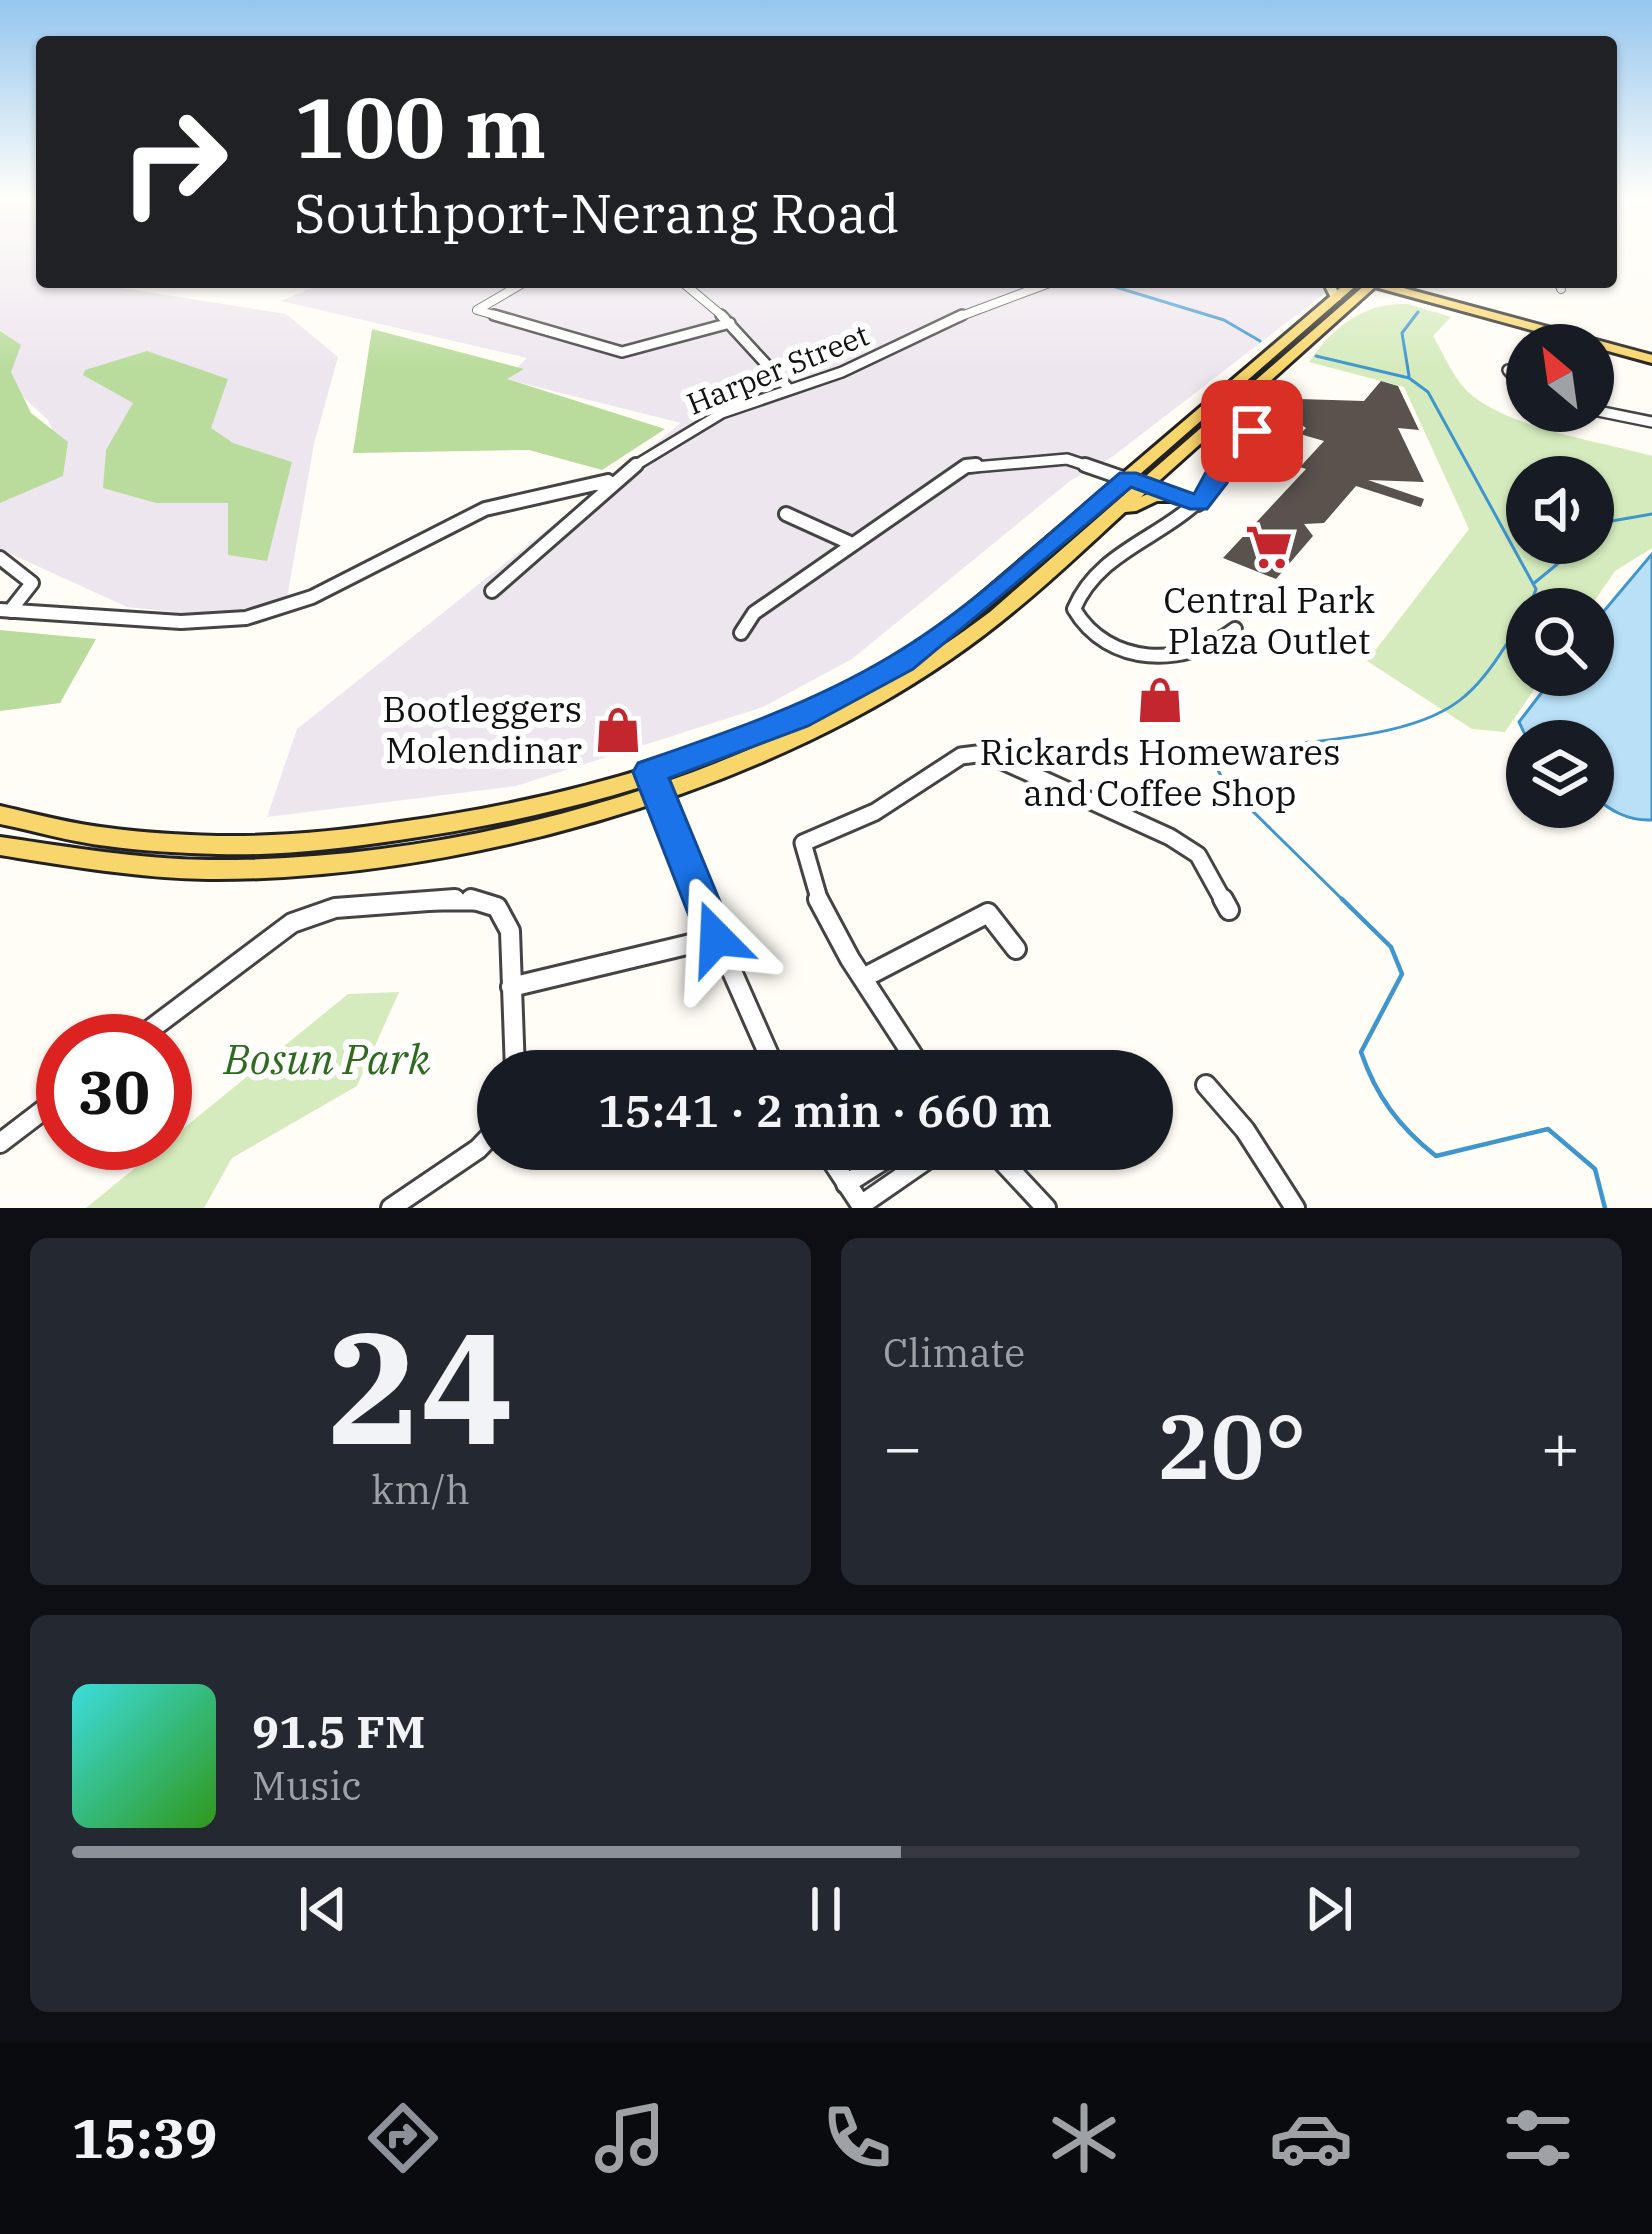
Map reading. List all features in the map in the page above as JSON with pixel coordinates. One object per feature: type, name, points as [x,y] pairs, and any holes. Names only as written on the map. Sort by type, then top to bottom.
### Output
[{"type":"main road","points":[[1333,288],[1343,301]]},
{"type":"main road","points":[[0,846],[121,865],[231,869],[320,864],[505,833],[785,742],[897,685],[998,616],[1112,515],[1137,481],[1175,459],[1343,301],[1348,288]]},
{"type":"main road","points":[[0,815],[117,839],[211,844],[336,840],[486,817],[655,781],[797,718],[903,662],[1137,481],[1343,301],[1364,288]]},
{"type":"main road","points":[[1381,288],[1506,326]]},
{"type":"main road","points":[[1387,288],[1652,361]]},
{"type":"main road","points":[[1418,288],[1445,302]]},
{"type":"main road","points":[[1343,301],[1418,302]]},
{"type":"main road","points":[[1614,353],[1652,361]]},
{"type":"main road","points":[[1175,459],[1167,480],[1190,501]]},
{"type":"main road","points":[[1112,515],[1150,497],[1190,501]]},
{"type":"street","points":[[512,288],[480,303],[477,310],[622,352],[730,323]]},
{"type":"street","points":[[689,288],[730,323],[789,389]]},
{"type":"street","name":"Harper Street","points":[[492,591],[615,479],[716,416],[867,361],[979,304],[1032,288]]},
{"type":"street","points":[[1614,414],[1652,422]]},
{"type":"street","points":[[1235,629],[1210,647],[1156,658],[1096,637],[1075,613],[1083,587],[1109,560],[1216,483],[1230,447],[1270,424]]},
{"type":"street","points":[[741,633],[754,613],[966,466],[1067,459],[1190,501]]},
{"type":"street","points":[[5,610],[182,622],[247,618],[312,597],[454,522],[511,500],[615,479]]},
{"type":"street","points":[[786,514],[850,543]]},
{"type":"street","points":[[0,558],[32,583],[5,610]]},
{"type":"street","points":[[910,1050],[818,902],[802,865],[803,843],[874,812],[961,756],[985,753],[1170,837],[1198,855],[1229,910]]},
{"type":"street","points":[[655,781],[716,938],[767,1050]]},
{"type":"street","points":[[171,1014],[292,923],[335,908],[470,898],[491,903],[510,932],[514,1050]]},
{"type":"street","points":[[865,977],[988,914],[1016,949]]},
{"type":"street","points":[[511,987],[716,938]]},
{"type":"street","points":[[1206,1085],[1245,1130],[1295,1208]]},
{"type":"street","points":[[0,1143],[36,1116]]},
{"type":"street","points":[[391,1208],[477,1149]]},
{"type":"street","points":[[837,1170],[862,1207],[913,1170]]},
{"type":"street","points":[[846,1184],[868,1170]]},
{"type":"street","points":[[1011,1170],[1046,1208]]},
{"type":"shaded area","points":[[0,254],[36,254],[36,288],[122,288],[286,314],[338,357],[314,444],[287,598],[237,611],[192,614],[127,607],[0,549],[0,496],[60,447],[48,420],[3,378],[9,349],[0,330]]},
{"type":"shaded area","points":[[311,288],[1320,288],[1325,293],[1112,457],[1070,481],[852,659],[763,707],[516,786],[267,817],[297,729],[681,423],[505,379],[527,358],[281,301]]},
{"type":"green space","points":[[1408,304],[1451,317],[1433,336],[1467,391],[1506,415],[1506,432],[1555,432],[1652,456],[1652,548],[1615,571],[1603,588],[1506,588],[1506,696],[1530,696],[1513,720],[1506,720],[1505,732],[1472,729],[1367,661],[1469,529],[1404,387],[1309,362],[1351,319],[1377,307]]},
{"type":"green space","points":[[372,329],[524,369],[507,379],[665,429],[602,470],[529,450],[353,453]]},
{"type":"green space","points":[[0,331],[21,345],[11,372],[31,413],[68,442],[63,476],[0,503]]},
{"type":"green space","points":[[147,351],[228,379],[211,428],[233,443],[292,462],[267,561],[228,555],[228,503],[156,503],[103,488],[106,450],[133,403],[83,375],[85,370]]},
{"type":"green space","points":[[0,630],[96,639],[60,703],[0,711]]},
{"type":"green space","name":"Bosun Park","points":[[399,992],[357,1086],[232,1158],[204,1208],[86,1208],[133,1170],[192,1170],[192,1121],[348,994]]},
{"type":"water","points":[[1652,554],[1652,820],[1614,811],[1614,720],[1521,720],[1539,696],[1614,696],[1614,599]]},
{"type":"building","points":[[1381,381],[1398,386],[1419,430],[1398,428],[1424,482],[1368,480],[1424,499],[1421,507],[1356,486],[1324,523],[1304,524],[1313,536],[1276,579],[1223,558],[1306,469],[1300,467],[1324,441],[1300,434],[1306,428],[1284,413],[1299,399],[1364,401]]},
{"type":"waterway","points":[[1119,288],[1224,320],[1260,341]]},
{"type":"waterway","points":[[1409,376],[1402,333],[1418,312]]},
{"type":"waterway","points":[[1316,356],[1409,378],[1428,392],[1533,584]]},
{"type":"waterway","points":[[1614,521],[1652,514]]},
{"type":"waterway","points":[[1533,584],[1557,564]]},
{"type":"waterway","points":[[1533,584],[1535,588]]},
{"type":"waterway","points":[[1345,902],[1225,784],[1217,768],[1220,754],[1414,723],[1465,696],[1506,645]]},
{"type":"waterway","points":[[1342,899],[1391,947],[1402,974],[1361,1052],[1374,1083],[1400,1122],[1436,1156],[1548,1129],[1595,1169],[1605,1208]]},
{"type":"place","name":"Central Park Plaza Outlet","points":[[1269,547]]},
{"type":"place","name":"Rickards Homewares and Coffee Shop","points":[[1160,700]]},
{"type":"place","name":"Bootleggers Molendinar","points":[[618,730]]},
{"type":"route","points":[[716,938],[650,772],[797,718],[903,662],[968,614],[1128,478],[1198,504],[1216,483],[1230,447],[1252,431]]}]
